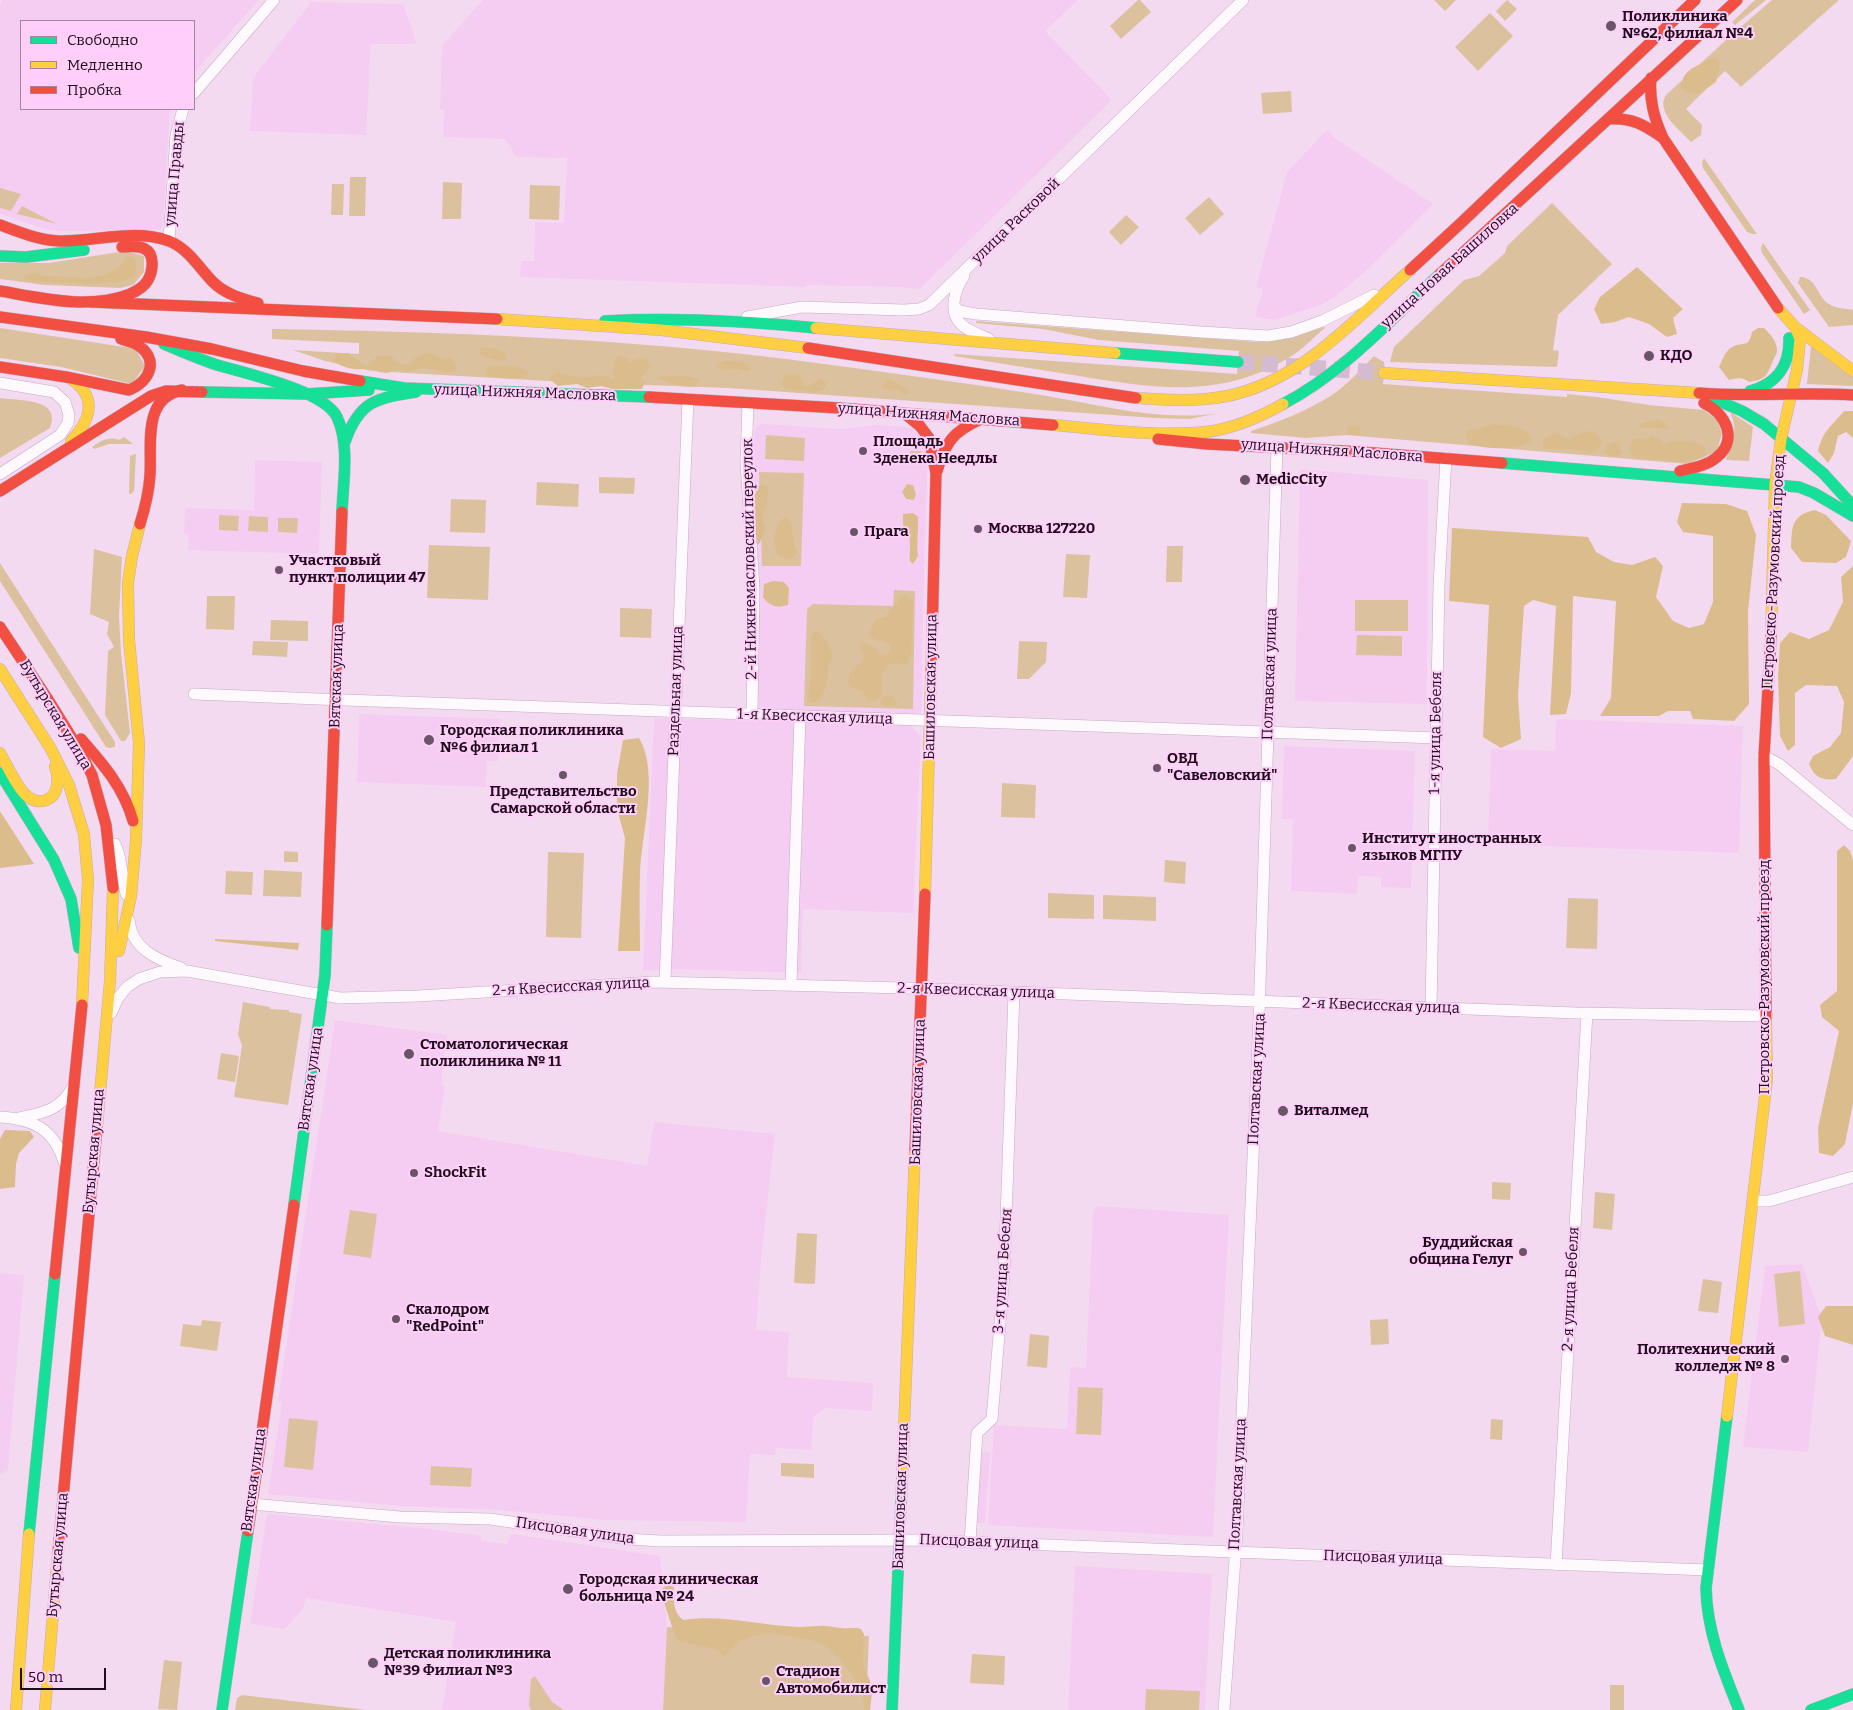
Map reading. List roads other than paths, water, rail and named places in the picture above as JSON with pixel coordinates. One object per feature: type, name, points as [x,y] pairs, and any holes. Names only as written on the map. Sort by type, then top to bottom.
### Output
[{"type":"main road","name":"улица Новая Башиловка","points":[[1393,285],[1695,0]]},
{"type":"main road","name":"улица Новая Башиловка","points":[[1114,431],[1172,434],[1206,432],[1255,419],[1305,393],[1331,375],[1737,0]]},
{"type":"main road","points":[[1651,78],[1650,102],[1654,119],[1663,138],[1780,310],[1796,327],[1853,371]]},
{"type":"main road","points":[[1608,118],[1626,118],[1636,121],[1663,138]]},
{"type":"main road","points":[[0,225],[48,240],[90,240],[142,236],[169,240],[178,245],[214,283],[226,292],[264,305],[310,312]]},
{"type":"main road","points":[[0,248],[42,248],[90,240]]},
{"type":"main road","points":[[0,256],[26,257],[124,247],[140,247],[149,252],[152,257],[152,268],[147,283],[125,296],[90,302]]},
{"type":"main road","points":[[0,291],[90,302],[574,323],[724,336],[1135,398],[1167,401],[1232,396],[1261,387],[1290,373],[1313,357],[1393,285]]},
{"type":"main road","points":[[1720,395],[1754,390],[1770,383],[1779,375],[1789,354],[1790,345],[1788,332],[1780,310]]},
{"type":"main road","points":[[0,317],[87,329],[139,346],[150,360],[151,369],[142,384],[129,390],[66,377],[0,367]]},
{"type":"main road","points":[[574,323],[662,317],[735,320],[1000,344],[1238,362]]},
{"type":"main road","name":"Петровско-Разумовский проезд","points":[[1739,1710],[1708,1624],[1705,1607],[1768,1079],[1764,756],[1772,613],[1775,484],[1781,439],[1796,380],[1800,339],[1796,327]]},
{"type":"main road","name":"улица Нижняя Масловка","points":[[87,329],[212,349],[303,371],[404,388],[688,399],[904,413],[1114,431],[1158,439],[1207,444],[1446,458],[1664,474],[1799,487],[1814,493],[1853,516]]},
{"type":"main road","points":[[146,337],[203,360],[307,394]]},
{"type":"main road","points":[[1384,373],[1720,395],[1853,395]]},
{"type":"main road","points":[[0,491],[65,447],[80,432],[89,414],[88,400],[85,391],[78,383],[66,377]]},
{"type":"main road","points":[[47,460],[102,428],[151,396],[166,390],[307,394],[404,388]]},
{"type":"main road","points":[[110,981],[129,913],[136,843],[138,734],[127,610],[130,557],[149,490],[151,438],[155,412],[168,394],[182,390]]},
{"type":"main road","name":"Вятская улица","points":[[344,444],[351,422],[363,408],[387,397],[430,390]]},
{"type":"main road","points":[[1664,474],[1710,462],[1722,452],[1727,438],[1725,421],[1714,408],[1704,403],[1666,392]]},
{"type":"main road","name":"Вятская улица","points":[[222,1710],[323,996],[336,700],[344,444],[340,424],[335,413],[324,402],[307,394]]},
{"type":"main road","points":[[1703,394],[1748,414],[1764,424],[1823,473],[1853,506]]},
{"type":"main road","name":"Башиловская улица","points":[[892,1710],[922,989],[931,720],[936,473],[931,440],[928,433],[904,413]]},
{"type":"main road","name":"Башиловская улица","points":[[936,473],[950,438],[963,427],[981,419]]},
{"type":"main road","name":"Бутырская улица","points":[[0,626],[54,708],[92,775],[105,819],[114,896],[110,981],[45,1708]]},
{"type":"main road","name":"Бутырская улица","points":[[0,670],[51,749],[69,785],[84,834],[88,880],[84,983],[25,1577],[17,1707]]},
{"type":"main road","points":[[54,708],[112,774],[132,817],[136,843]]},
{"type":"main road","points":[[0,753],[29,799],[41,802],[48,800],[57,789],[51,749]]},
{"type":"main road","points":[[0,772],[54,860],[69,892],[73,906],[84,983]]},
{"type":"main road","points":[[1811,1710],[1853,1694]]},
{"type":"street","points":[[195,92],[274,0]]},
{"type":"street","name":"улица Расковой","points":[[735,320],[802,307],[904,310],[929,305],[1243,0]]},
{"type":"street","name":"улица Правды","points":[[169,240],[177,124],[183,110]]},
{"type":"street","points":[[970,266],[957,290],[954,306],[956,318],[961,325],[1000,344]]},
{"type":"street","points":[[954,306],[959,311],[976,314],[1268,336],[1291,332],[1322,321],[1393,285]]},
{"type":"street","points":[[0,383],[54,392],[65,402],[69,415],[68,423],[60,435],[0,474]]},
{"type":"street","name":"Раздельная улица","points":[[665,982],[688,399]]},
{"type":"street","name":"2-й Нижнемасловский переулок","points":[[748,403],[746,463],[754,589],[752,715]]},
{"type":"street","name":"Полтавская улица","points":[[1224,1710],[1235,1552],[1260,1002],[1277,448]]},
{"type":"street","name":"1-я улица Бебеля","points":[[1431,1008],[1439,585],[1446,458]]},
{"type":"street","name":"1-я Квесисская улица","points":[[194,694],[800,717],[1437,738]]},
{"type":"street","points":[[791,984],[800,717]]},
{"type":"street","points":[[1764,756],[1779,764],[1853,825]]},
{"type":"street","name":"2-я Квесисская улица","points":[[105,819],[119,856],[125,881],[130,928],[140,947],[160,961],[187,971],[323,996],[340,998],[418,996],[665,982],[791,984],[1587,1013],[1767,1016]]},
{"type":"street","name":"2-я Квесисская улица","points":[[106,1024],[118,998],[127,987],[139,979],[160,972],[187,971]]},
{"type":"street","name":"3-я улица Бебеля","points":[[970,1542],[977,1433],[992,1419],[1003,1285],[1014,993]]},
{"type":"street","name":"2-я улица Бебеля","points":[[1556,1565],[1587,1013]]},
{"type":"street","points":[[18,1118],[46,1112],[58,1105],[69,1095],[74,1084]]},
{"type":"street","points":[[0,1117],[18,1118],[33,1122],[51,1138],[60,1151],[66,1169]]},
{"type":"street","points":[[1753,1201],[1769,1200],[1853,1177]]},
{"type":"street","name":"Писцовая улица","points":[[251,1504],[392,1516],[490,1519],[628,1539],[660,1541],[900,1540],[1708,1570]]},
{"type":"tunnel","points":[[1238,362],[1384,373]]},
{"type":"place","name":"Поликлиника №62, филиал №4","points":[[1611,26]]},
{"type":"place","name":"КДО","points":[[1649,356]]},
{"type":"place","name":"Площадь Зденека Неедлы","points":[[863,451]]},
{"type":"place","name":"MedicCity","points":[[1245,480]]},
{"type":"place","name":"Москва 127220","points":[[978,529]]},
{"type":"place","name":"Прага","points":[[854,532]]},
{"type":"place","name":"Участковый пункт полиции 47","points":[[279,570]]},
{"type":"place","name":"Городская поликлиника №6 филиал 1","points":[[429,740]]},
{"type":"place","name":"ОВД \"Савеловский\"","points":[[1157,768]]},
{"type":"place","name":"Представительство Самарской области","points":[[563,775]]},
{"type":"place","name":"Институт иностранных языков МГПУ","points":[[1352,848]]},
{"type":"place","name":"Стоматологическая поликлиника № 11","points":[[409,1054]]},
{"type":"place","name":"Виталмед","points":[[1283,1111]]},
{"type":"place","name":"ShockFit","points":[[414,1173]]},
{"type":"place","name":"Буддийская община Гелуг","points":[[1523,1252]]},
{"type":"place","name":"Скалодром \"RedPoint\"","points":[[396,1319]]},
{"type":"place","name":"Политехнический колледж № 8","points":[[1785,1359]]},
{"type":"place","name":"Городская клиническая больница № 24","points":[[568,1589]]},
{"type":"place","name":"Детская поликлиника №39 Филиал №3","points":[[373,1663]]},
{"type":"place","name":"Стадион Автомобилист","points":[[766,1681]]}]
